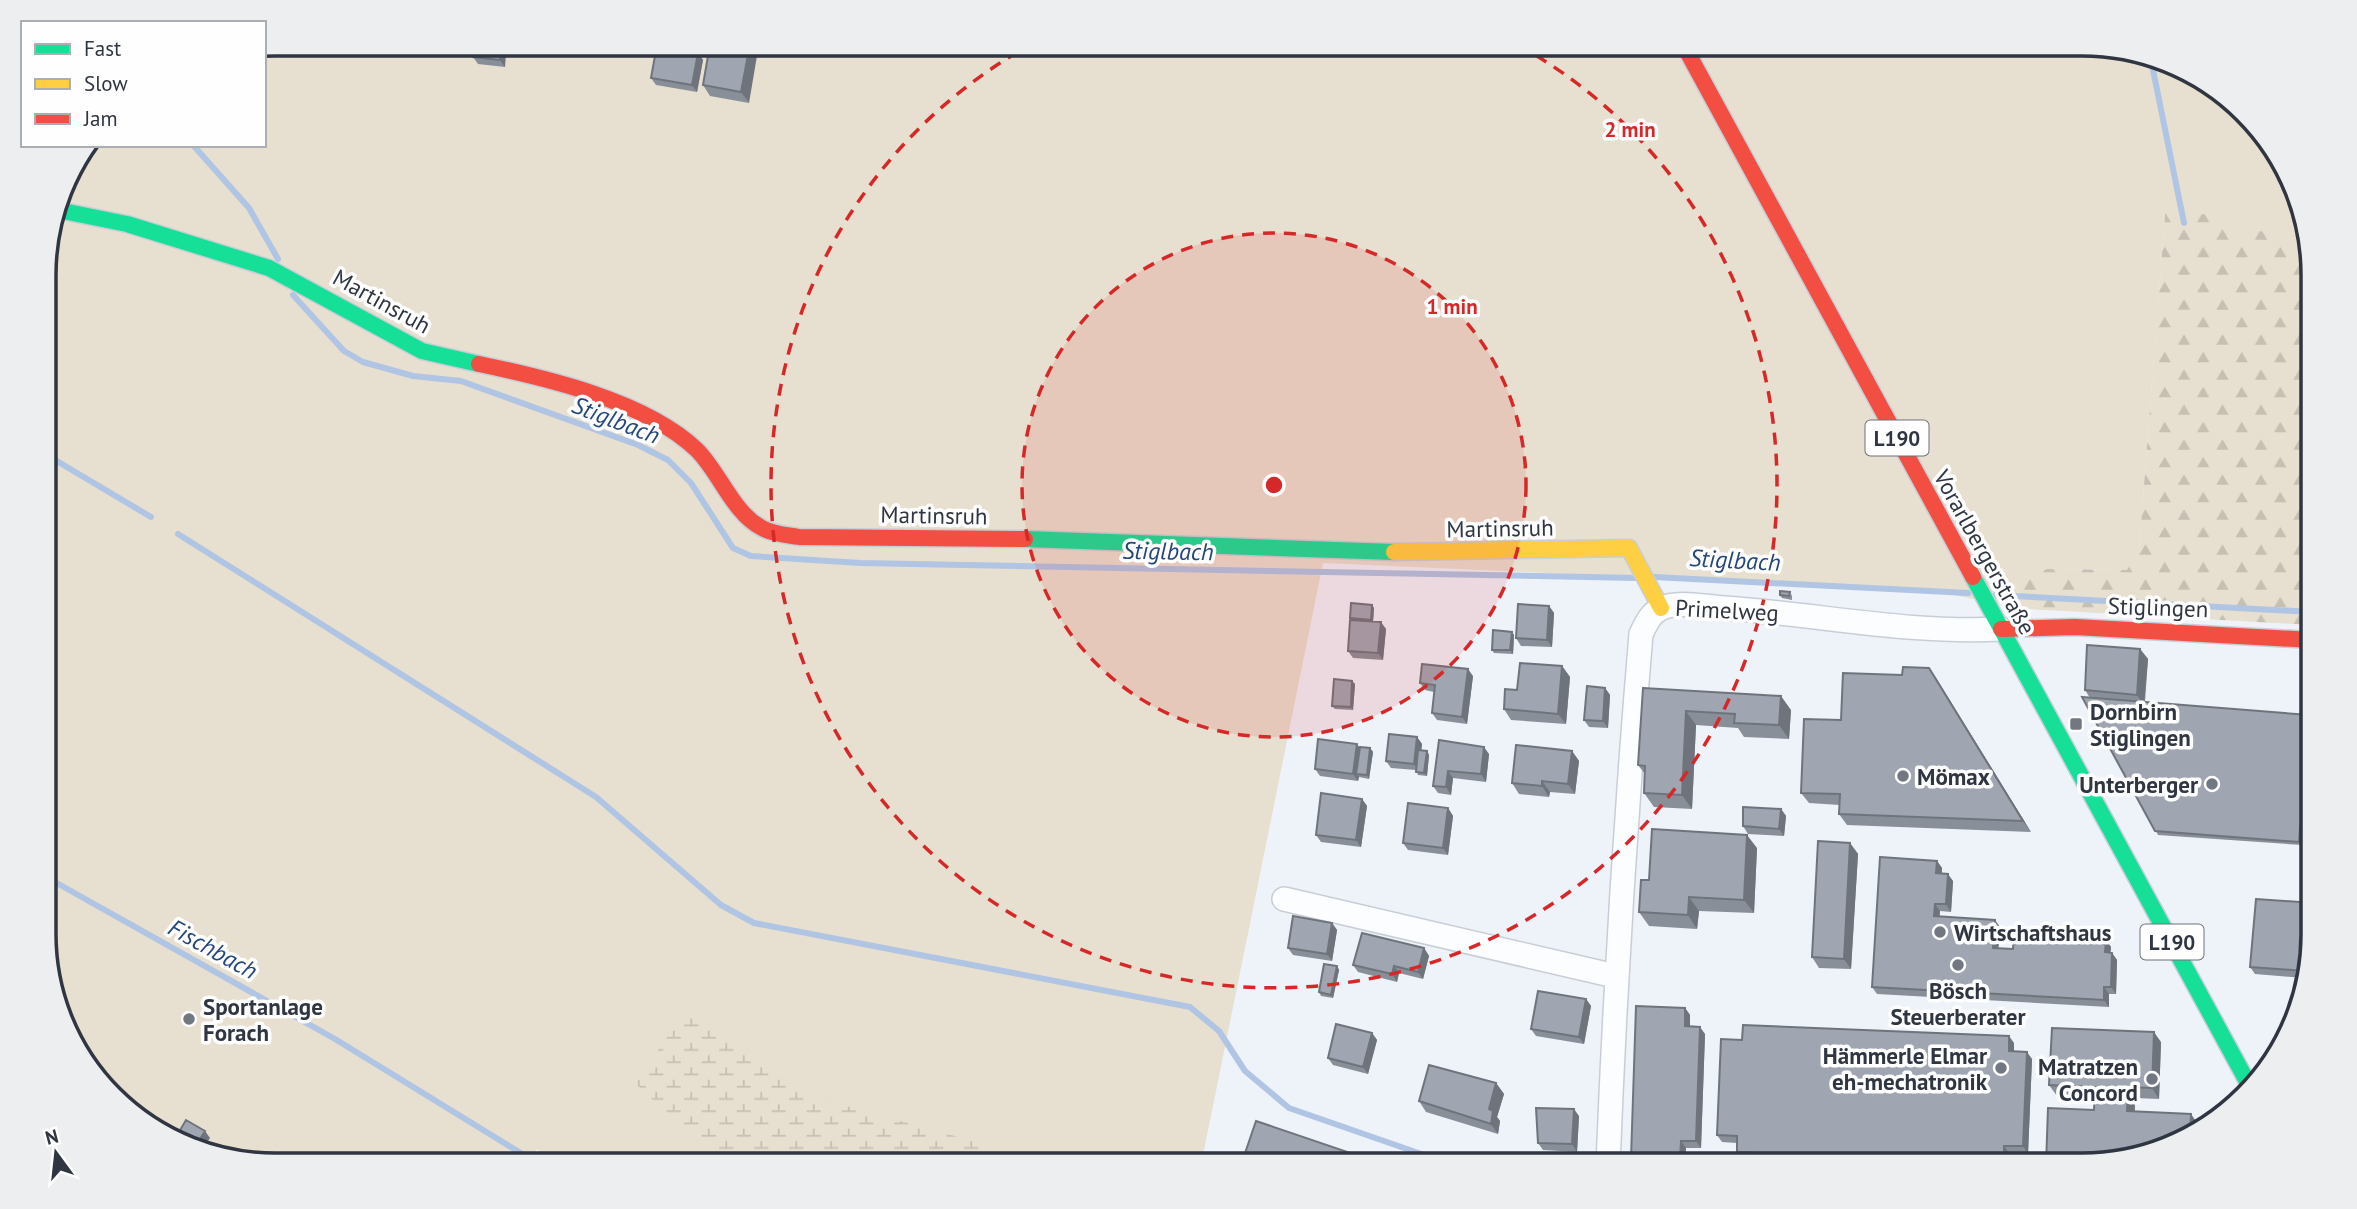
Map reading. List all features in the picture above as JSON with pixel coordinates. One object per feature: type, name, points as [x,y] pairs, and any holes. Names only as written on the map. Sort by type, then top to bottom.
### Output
[{"type":"street","name":"Vorarlbergerstraße","points":[[1690,56],[2246,1079]]},
{"type":"street","name":"Martinsruh","points":[[66,211],[127,223],[269,268],[422,351],[572,384],[661,425],[696,450],[748,517],[763,529],[787,534],[995,538],[1365,552],[1629,548],[1657,600]]},
{"type":"street","name":"Primelweg","points":[[1608,1153],[1615,976],[1641,634],[1657,600],[1680,606],[1773,611],[1942,629],[1998,623]]},
{"type":"street","name":"Stiglingen","points":[[1998,623],[2301,639]]},
{"type":"street","points":[[1284,900],[1615,976]]},
{"type":"green space","points":[[266,56],[2096,56],[2152,68],[2203,93],[2226,110],[2247,131],[2278,178],[2294,219],[2298,242],[2166,204],[2139,549],[2128,570],[2047,569],[2014,581],[2029,609],[1926,590],[1323,563],[1203,1153],[541,1153],[537,1149],[535,1153],[275,1153],[219,1146],[178,1130],[131,1099],[101,1067],[73,1018],[63,990],[56,934],[56,261],[63,219],[73,191],[98,147],[266,147]]},
{"type":"green space","points":[[2166,203],[2298,242],[2301,275],[2301,624],[2029,609],[2014,581],[2047,569],[2127,570],[2139,549]]},
{"type":"green space","points":[[683,1012],[800,1093],[1015,1153],[709,1153],[636,1084]]},
{"type":"building","points":[[473,56],[500,56],[500,60]]},
{"type":"building","points":[[655,56],[697,56],[692,85],[651,78]]},
{"type":"building","points":[[708,56],[748,56],[741,92],[703,85]]},
{"type":"building","points":[[1780,591],[1790,592],[1789,596],[1780,595]]},
{"type":"building","points":[[1351,603],[1372,605],[1371,620],[1350,618]]},
{"type":"building","points":[[1518,604],[1549,606],[1547,640],[1516,638]]},
{"type":"building","points":[[1350,620],[1381,622],[1378,653],[1348,651]]},
{"type":"building","points":[[1493,630],[1512,632],[1510,650],[1492,650]]},
{"type":"building","points":[[2087,645],[2140,649],[2137,695],[2085,690]]},
{"type":"building","points":[[1520,663],[1562,666],[1558,714],[1504,709],[1505,689],[1517,690]]},
{"type":"building","points":[[1422,664],[1468,669],[1462,717],[1432,713],[1435,685],[1420,683]]},
{"type":"building","name":"Mömax","points":[[1903,667],[1929,668],[2023,821],[1839,814],[1840,794],[1801,793],[1804,719],[1841,720],[1843,673],[1902,675]]},
{"type":"building","points":[[1334,679],[1352,681],[1351,707],[1332,706]]},
{"type":"building","points":[[1587,686],[1605,688],[1603,721],[1584,720]]},
{"type":"building","points":[[1643,688],[1781,696],[1779,725],[1734,723],[1735,714],[1686,711],[1682,795],[1644,793],[1645,766],[1638,765]]},
{"type":"building","points":[[2082,697],[2301,714],[2299,842],[2155,831]]},
{"type":"building","points":[[1389,734],[1417,737],[1414,764],[1386,761]]},
{"type":"building","points":[[1318,739],[1357,744],[1353,774],[1315,769]]},
{"type":"building","points":[[1439,740],[1484,747],[1481,774],[1448,771],[1446,787],[1433,786]]},
{"type":"building","points":[[1516,745],[1572,751],[1568,784],[1542,781],[1542,786],[1512,783]]},
{"type":"building","points":[[1360,747],[1370,748],[1367,775],[1356,774]]},
{"type":"building","points":[[1418,750],[1427,751],[1424,773],[1416,772]]},
{"type":"building","points":[[1321,793],[1362,799],[1356,840],[1316,835]]},
{"type":"building","points":[[1408,803],[1448,808],[1443,848],[1403,843]]},
{"type":"building","points":[[1743,807],[1781,809],[1779,829],[1743,826]]},
{"type":"building","points":[[1652,829],[1747,835],[1744,900],[1689,897],[1688,915],[1639,912],[1641,880],[1649,880]]},
{"type":"building","points":[[1818,841],[1850,843],[1844,959],[1812,957]]},
{"type":"building","name":"Wirtschaftshaus","points":[[1880,857],[1937,861],[1936,873],[1948,874],[1946,904],[1935,904],[1934,916],[1995,920],[1993,948],[2013,949],[2014,934],[2044,936],[2044,929],[2078,931],[2078,938],[2106,940],[2105,952],[2112,953],[2111,987],[2104,987],[2104,1000],[1872,987]]},
{"type":"building","points":[[2256,899],[2301,902],[2297,970],[2250,967]]},
{"type":"building","points":[[1293,916],[1332,923],[1327,954],[1288,948]]},
{"type":"building","points":[[1362,933],[1424,948],[1418,972],[1394,966],[1392,974],[1353,965]]},
{"type":"building","points":[[1324,964],[1337,966],[1331,995],[1319,992]]},
{"type":"building","points":[[1538,991],[1586,999],[1579,1037],[1531,1029]]},
{"type":"building","points":[[1636,1006],[1685,1008],[1685,1026],[1700,1027],[1696,1141],[1681,1141],[1680,1153],[1631,1153]]},
{"type":"building","points":[[1336,1024],[1372,1033],[1363,1067],[1328,1058]]},
{"type":"building","points":[[1743,1025],[2009,1036],[2009,1051],[2027,1052],[2023,1146],[2004,1146],[2004,1153],[1737,1152],[1737,1136],[1717,1135],[1721,1039],[1742,1040]]},
{"type":"building","points":[[2052,1028],[2154,1032],[2152,1088],[2128,1087],[2127,1111],[2191,1114],[2191,1123],[2152,1141],[2124,1149],[2096,1153],[2046,1153],[2048,1108],[2094,1110],[2095,1087],[2049,1085]]},
{"type":"building","points":[[1429,1065],[1496,1083],[1489,1109],[1493,1111],[1491,1124],[1419,1101]]},
{"type":"building","points":[[1536,1108],[1574,1109],[1572,1144],[1538,1143]]},
{"type":"building","points":[[186,1120],[205,1131],[200,1139],[180,1131]]},
{"type":"building","points":[[1256,1121],[1350,1153],[1245,1153]]},
{"type":"waterway","points":[[2153,68],[2184,223]]},
{"type":"waterway","name":"Stiglbach","points":[[195,147],[249,208],[278,259]]},
{"type":"waterway","name":"Stiglbach","points":[[293,295],[344,351],[363,362],[413,376],[461,381],[638,445],[668,460],[691,483],[733,548],[751,556],[860,563],[1636,578]]},
{"type":"waterway","points":[[56,461],[151,517]]},
{"type":"waterway","points":[[178,534],[596,797],[721,905],[754,923],[1190,1007],[1219,1031],[1245,1071],[1289,1108],[1418,1153]]},
{"type":"waterway","name":"Stiglbach","points":[[1654,577],[1968,593]]},
{"type":"waterway","name":"Stiglbach","points":[[1996,595],[2301,611]]},
{"type":"waterway","name":"Fischbach","points":[[56,883],[335,1039],[520,1153]]},
{"type":"traffic: fast","points":[[66,212],[127,224],[269,268],[422,351],[479,364]]},
{"type":"traffic: fast","points":[[1025,539],[1394,552]]},
{"type":"traffic: fast","points":[[1973,577],[2246,1079]]},
{"type":"traffic: slow","points":[[1394,552],[1629,548],[1661,608]]},
{"type":"traffic: jam","points":[[1690,56],[1973,577]]},
{"type":"traffic: jam","points":[[479,364],[564,384],[651,418],[697,450],[743,513],[770,532],[799,537],[1025,539]]},
{"type":"traffic: jam","points":[[2001,629],[2075,627],[2301,639]]},
{"type":"place","name":"Dornbirn Stiglingen","points":[[2076,724]]},
{"type":"place","name":"Mömax","points":[[1903,776]]},
{"type":"place","name":"Unterberger","points":[[2212,784]]},
{"type":"place","name":"Wirtschaftshaus","points":[[1940,932]]},
{"type":"place","name":"Bösch Steuerberater","points":[[1958,965]]},
{"type":"place","name":"Sportanlage Forach","points":[[189,1019]]},
{"type":"place","name":"Hämmerle Elmar eh-mechatronik","points":[[2001,1068]]},
{"type":"place","name":"Matratzen Concord","points":[[2152,1079]]}]
